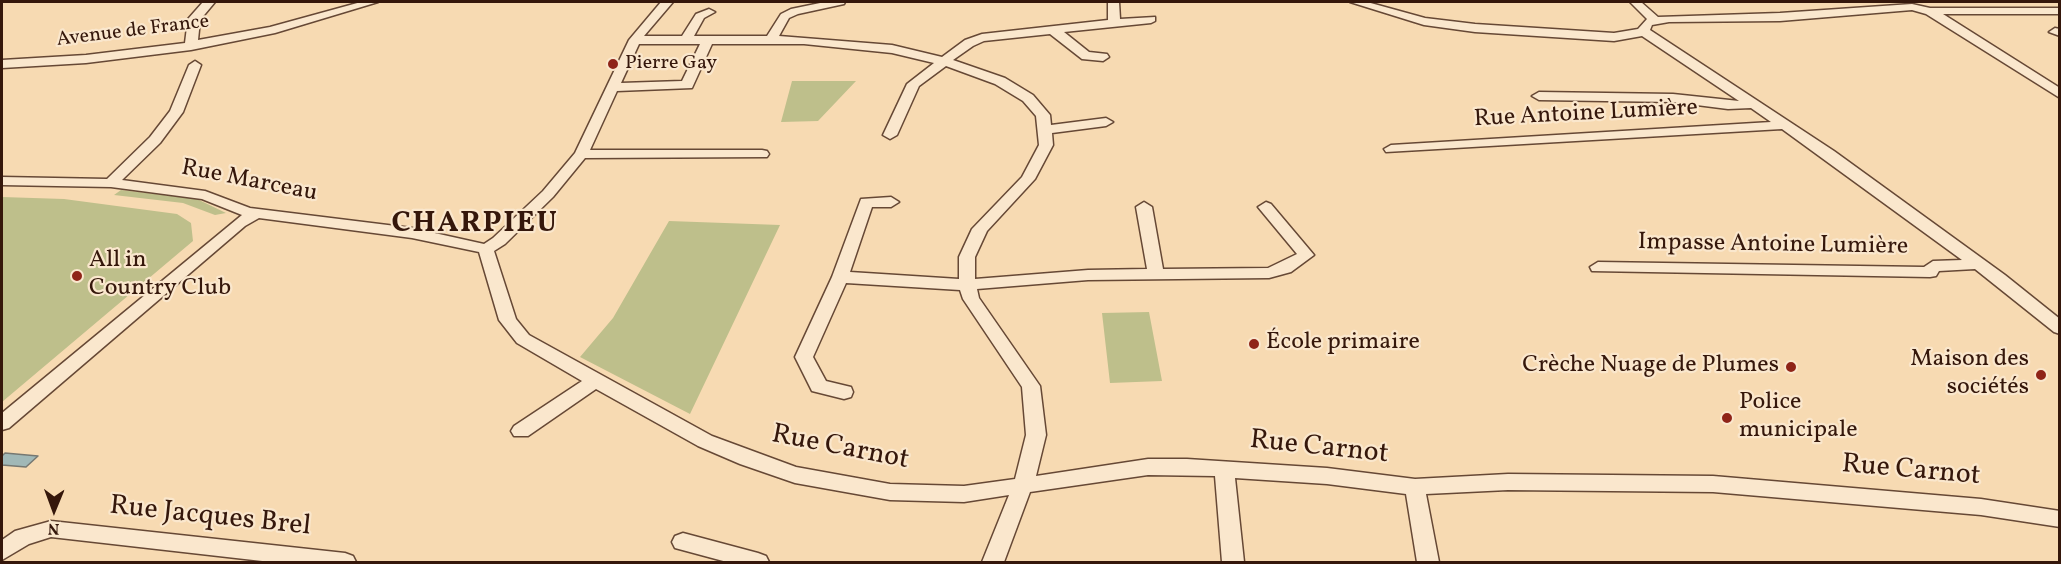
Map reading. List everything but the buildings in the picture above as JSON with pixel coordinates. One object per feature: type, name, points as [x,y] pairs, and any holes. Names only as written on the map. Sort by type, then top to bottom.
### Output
[{"type":"street","points":[[191,46],[194,19],[209,2]]},
{"type":"street","name":"Avenue de France","points":[[2,64],[98,58],[191,46],[291,25],[372,2]]},
{"type":"street","points":[[486,249],[499,241],[548,194],[580,154],[635,40],[668,2]]},
{"type":"street","points":[[771,39],[785,16],[795,11],[840,2]]},
{"type":"street","points":[[1113,2],[1114,23]]},
{"type":"street","points":[[1356,2],[1424,21],[1475,28],[1614,37],[1631,36],[1643,31],[1648,22],[1654,19],[1780,17],[1908,4],[1929,11],[2060,94]]},
{"type":"street","points":[[1635,2],[1654,19]]},
{"type":"street","points":[[1929,11],[2060,11]]},
{"type":"street","points":[[687,39],[700,16],[709,12]]},
{"type":"street","points":[[890,135],[913,84],[969,43],[982,38],[1150,19]]},
{"type":"street","points":[[1053,30],[1086,56],[1103,57]]},
{"type":"street","name":"Rue Antoine Lumière","points":[[1643,31],[1785,125],[1979,264],[2060,328]]},
{"type":"street","points":[[612,87],[687,84],[708,39]]},
{"type":"street","points":[[635,40],[771,39],[858,44],[943,61],[1000,81],[1028,98],[1043,115],[1046,145],[1028,178],[981,229],[967,257],[967,285],[971,299],[1031,386],[1035,406],[1036,435],[1024,487],[993,562]]},
{"type":"street","points":[[111,183],[155,140],[176,112],[195,65]]},
{"type":"street","points":[[2037,79],[2060,81]]},
{"type":"street","points":[[1539,96],[1673,98],[1728,105],[1753,104]]},
{"type":"street","points":[[1044,130],[1106,122]]},
{"type":"street","name":"Rue Antoine Lumière","points":[[1391,149],[1785,125]]},
{"type":"street","points":[[580,154],[762,154]]},
{"type":"street","name":"Rue Marceau","points":[[2,181],[111,183],[205,195],[256,213],[412,233],[486,249]]},
{"type":"street","points":[[844,392],[819,386],[804,357],[840,277],[866,202],[891,202]]},
{"type":"street","points":[[1144,207],[1156,274]]},
{"type":"street","points":[[840,277],[967,285],[1088,275],[1269,273],[1285,268],[1306,255],[1266,207]]},
{"type":"street","points":[[2,423],[240,223],[256,213]]},
{"type":"street","name":"Rue Carnot","points":[[486,249],[508,320],[523,339],[705,441],[795,475],[890,492],[964,494],[1148,467],[1224,469],[1327,476],[1415,487],[1508,482],[1670,482],[1981,507],[2060,519]]},
{"type":"street","name":"Impasse Antoine Lumière","points":[[1598,267],[1930,272],[1933,266],[1979,264]]},
{"type":"street","points":[[521,431],[595,381]]},
{"type":"street","points":[[1224,469],[1233,562]]},
{"type":"street","points":[[1415,487],[1428,562]]},
{"type":"street","name":"Rue Jacques Brel","points":[[2,551],[22,537],[51,529],[345,562]]},
{"type":"street","points":[[683,542],[758,562]]},
{"type":"green space","points":[[792,81],[856,81],[818,121],[781,122]]},
{"type":"green space","points":[[121,190],[197,199],[226,213],[215,215],[183,203],[114,195]]},
{"type":"green space","name":"All in Country Club","points":[[2,197],[64,199],[177,214],[191,223],[193,241],[2,402]]},
{"type":"green space","points":[[669,221],[780,225],[690,414],[580,357],[613,318]]},
{"type":"green space","points":[[1149,312],[1162,381],[1110,383],[1102,313]]},
{"type":"water","points":[[5,453],[38,456],[26,467],[2,465],[2,456]]},
{"type":"place","name":"Pierre Gay","points":[[613,64]]},
{"type":"place","name":"All in Country Club","points":[[77,276]]},
{"type":"place","name":"École primaire","points":[[1254,344]]},
{"type":"place","name":"Crèche Nuage de Plumes","points":[[1791,367]]},
{"type":"place","name":"Maison des sociétés","points":[[2041,375]]},
{"type":"place","name":"Police municipale","points":[[1727,418]]},
{"type":"district","name":"CHARPIEU","points":[[475,225]]}]
